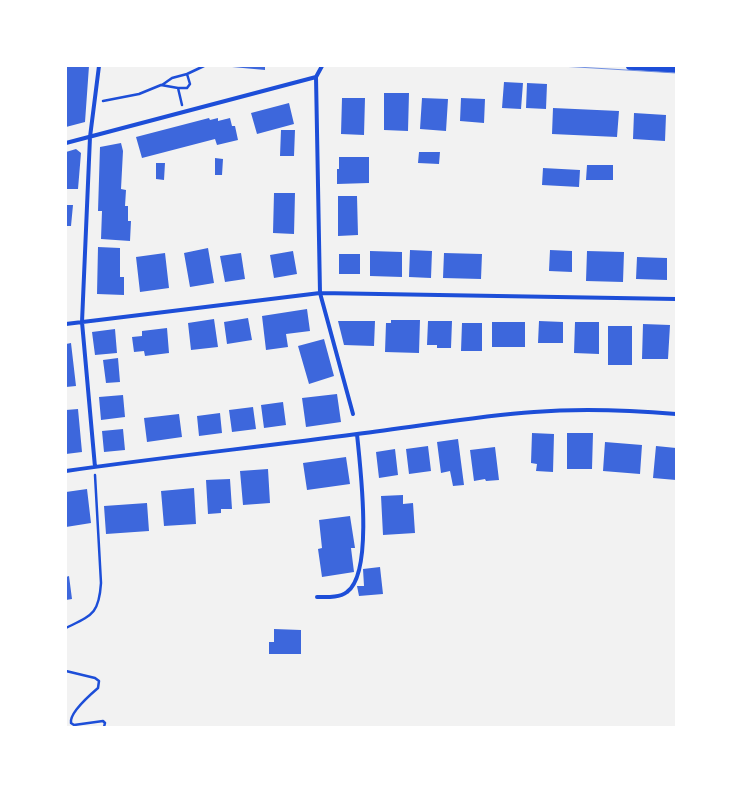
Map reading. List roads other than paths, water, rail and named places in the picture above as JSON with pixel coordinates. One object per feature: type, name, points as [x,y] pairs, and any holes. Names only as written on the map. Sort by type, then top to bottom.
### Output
[{"type":"main road","points":[[630,66],[676,69]]},
{"type":"street","points":[[94,467],[82,322],[90,137],[99,66]]},
{"type":"street","points":[[322,66],[316,77],[320,293],[353,414]]},
{"type":"street","points":[[66,143],[316,77]]},
{"type":"street","points":[[66,324],[320,293],[676,299]]},
{"type":"street","points":[[66,471],[536,411],[640,411],[676,414]]},
{"type":"street","points":[[317,597],[337,596],[348,592],[354,585],[359,572],[364,514],[357,434]]},
{"type":"tram line","points":[[560,66],[676,73]]}]
